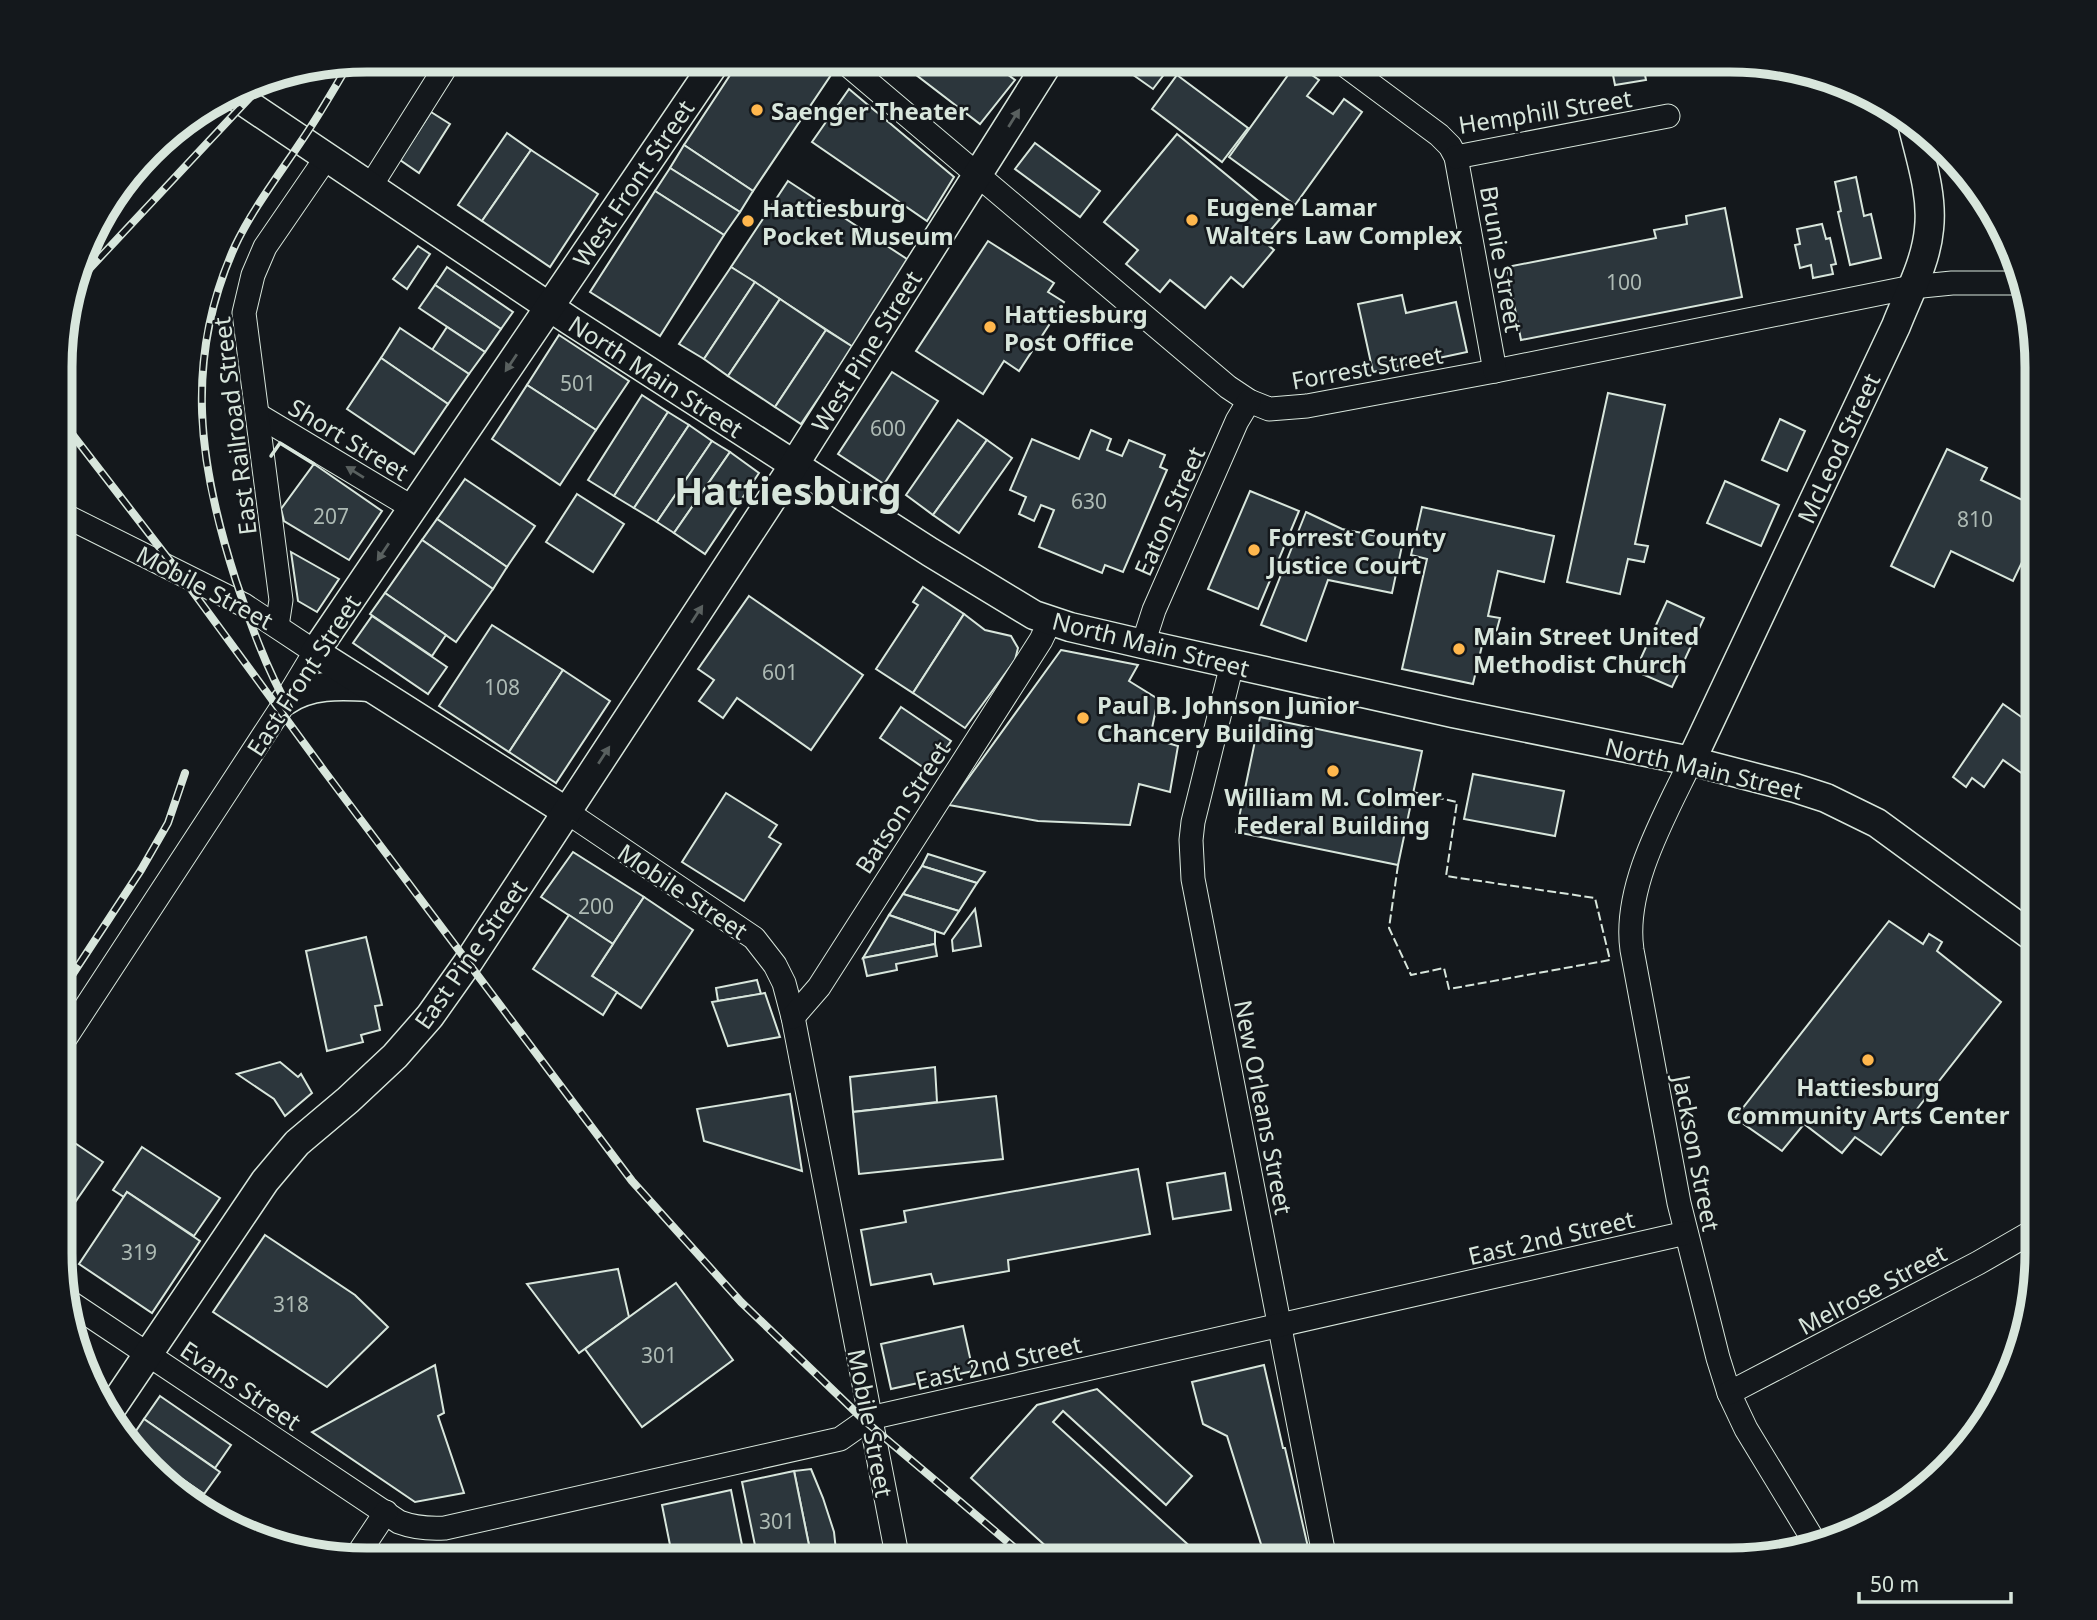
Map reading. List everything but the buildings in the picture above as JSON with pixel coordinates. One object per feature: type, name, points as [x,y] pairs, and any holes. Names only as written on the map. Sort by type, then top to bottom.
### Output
[{"type":"main road","name":"West Front Street","points":[[549,307],[709,72]]},
{"type":"main road","name":"West Pine Street","points":[[794,465],[1043,72]]},
{"type":"main road","name":"North Main Street","points":[[241,100],[549,307],[1019,607],[1050,621],[1143,644],[1453,713],[1691,761],[1795,788],[1826,798],[1863,815],[1898,836],[2025,931]]},
{"type":"main road","name":"McLeod Street","points":[[1691,761],[1912,287],[1927,245],[1930,210],[1915,137]]},
{"type":"main road","name":"East Front Street","points":[[315,652],[549,307]]},
{"type":"main road","name":"East Pine Street","points":[[114,1405],[280,1162],[297,1143],[395,1056],[430,1016],[794,465]]},
{"type":"main road","name":"Mobile Street","points":[[315,652],[566,812]]},
{"type":"main road","points":[[285,701],[295,694],[322,688],[369,687]]},
{"type":"street","points":[[370,187],[442,72]]},
{"type":"street","name":"Forrest Street","points":[[856,72],[1219,379],[1249,401],[1277,410],[1495,371],[1912,287],[1952,283],[2013,283]]},
{"type":"street","name":"Hemphill Street","points":[[1354,72],[1439,135],[1456,157],[1668,116]]},
{"type":"street","name":"Brunie Street","points":[[1456,157],[1495,371]]},
{"type":"street","name":"East Railroad Street","points":[[277,626],[281,600],[244,322],[247,294],[265,247],[326,158]]},
{"type":"street","name":"Eaton Street","points":[[1143,644],[1165,585],[1237,421],[1249,401]]},
{"type":"street","name":"Short Street","points":[[258,415],[413,508]]},
{"type":"street","name":"Mobile Street","points":[[72,519],[211,587],[315,652]]},
{"type":"street","name":"Batson Street","points":[[793,1017],[819,986],[1041,640],[1050,621]]},
{"type":"street","name":"East Front Street","points":[[72,1028],[315,652]]},
{"type":"street","name":"New Orleans Street","points":[[1232,664],[1193,822],[1192,859],[1199,913],[1323,1548]]},
{"type":"street","name":"Jackson Street","points":[[1691,761],[1637,883],[1629,933],[1686,1233],[1706,1318],[1729,1393],[1765,1463],[1811,1537]]},
{"type":"street","name":"Mobile Street","points":[[566,812],[754,938],[775,965],[784,983],[793,1017],[896,1548]]},
{"type":"street","name":"East 2nd Street","points":[[386,1512],[412,1527],[445,1528],[840,1439],[870,1418],[1686,1233]]},
{"type":"street","name":"Melrose Street","points":[[1729,1393],[1966,1270],[2025,1236]]},
{"type":"street","name":"Evans Street","points":[[76,1306],[386,1512]]},
{"type":"street","points":[[362,1548],[386,1512]]},
{"type":"railway","points":[[289,708],[260,646],[223,538],[206,455],[202,414],[203,372],[208,331],[219,289],[235,246],[257,206],[344,72]]},
{"type":"railway","points":[[87,271],[253,95]]},
{"type":"railway","points":[[72,434],[177,570],[632,1181],[741,1302],[865,1421],[1015,1548]]},
{"type":"railway","points":[[72,975],[141,870],[168,823],[185,773]]},
{"type":"fence","points":[[1398,865],[1389,928],[1411,975],[1444,968],[1449,989],[1610,960],[1595,898],[1446,876],[1457,802],[1413,792]]},
{"type":"wall","points":[[271,456],[280,443],[314,464]]},
{"type":"place","name":"Saenger Theater","points":[[757,110]]},
{"type":"place","name":"Eugene Lamar Walters Law Complex","points":[[1192,220]]},
{"type":"place","name":"Hattiesburg Pocket Museum","points":[[748,221]]},
{"type":"place","name":"Hattiesburg Post Office","points":[[990,327]]},
{"type":"place","name":"Forrest County Justice Court","points":[[1254,550]]},
{"type":"place","name":"Main Street United Methodist Church","points":[[1459,649]]},
{"type":"place","name":"Paul B. Johnson Junior Chancery Building","points":[[1083,718]]},
{"type":"place","name":"William M. Colmer Federal Building","points":[[1333,771]]},
{"type":"place","name":"Hattiesburg Community Arts Center","points":[[1868,1060]]},
{"type":"district","name":"Hattiesburg","points":[[788,490]]}]
